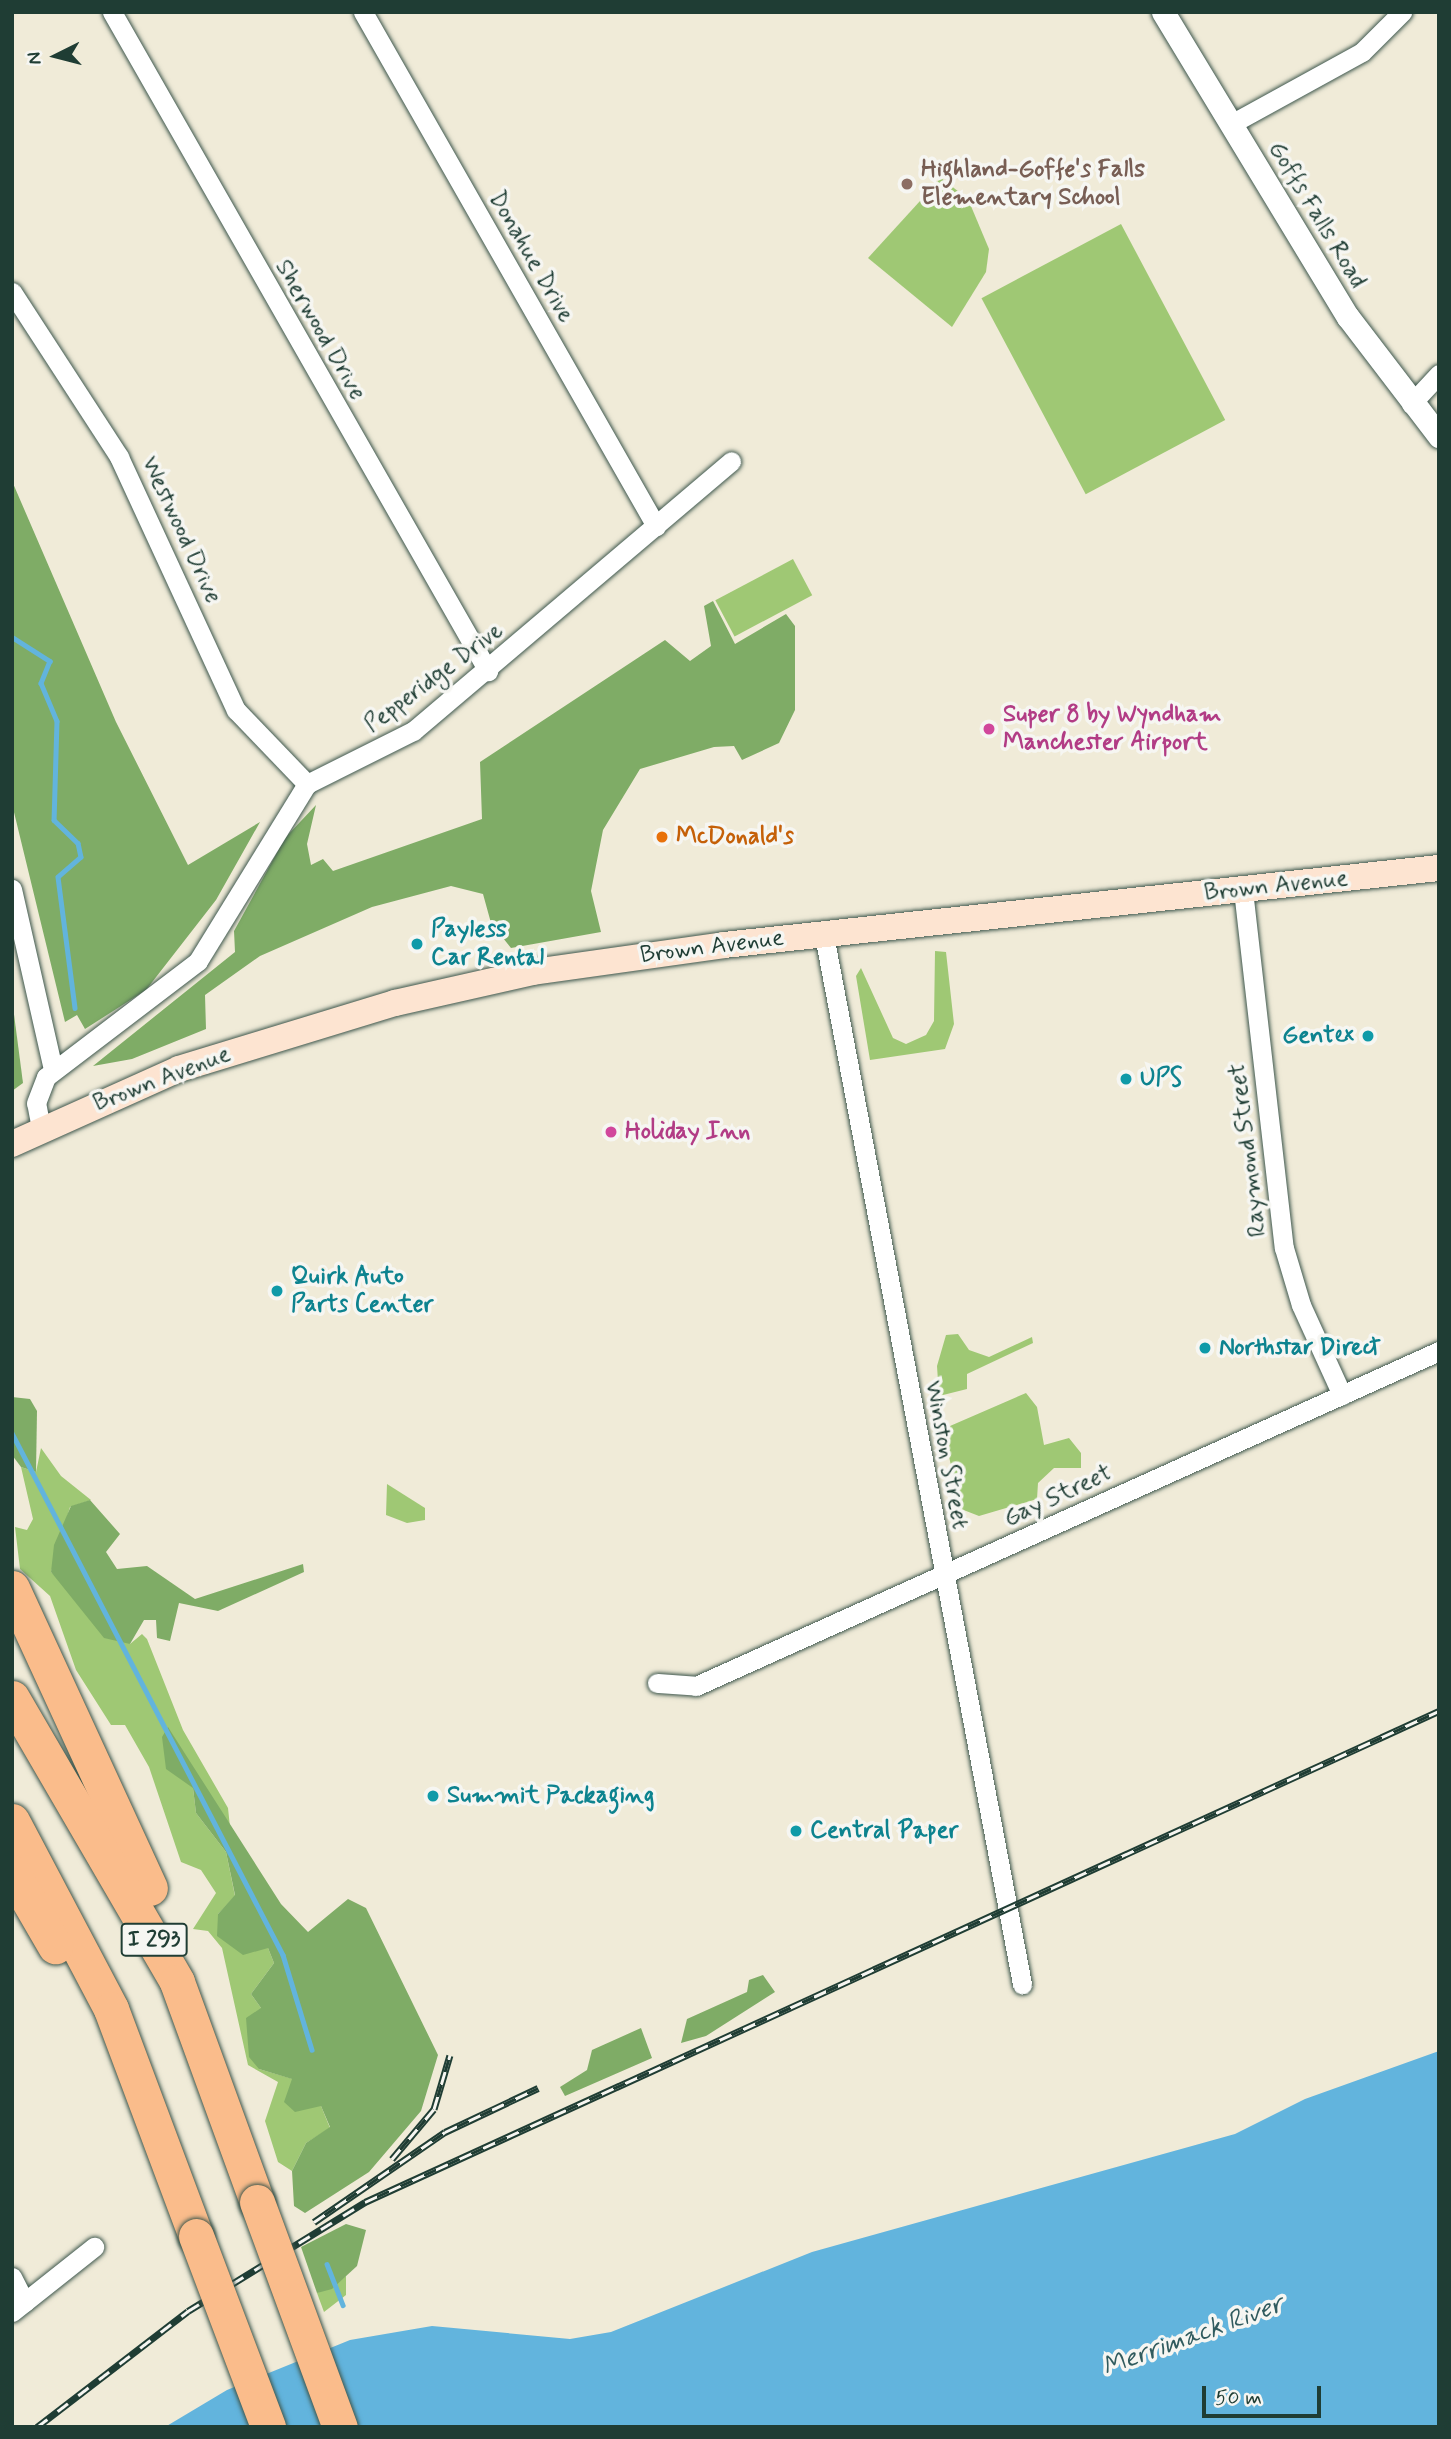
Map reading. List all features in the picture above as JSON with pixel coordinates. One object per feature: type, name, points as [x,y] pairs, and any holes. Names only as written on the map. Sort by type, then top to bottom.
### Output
[{"type":"highway","points":[[12,1588],[152,1894],[177,1982]]},
{"type":"highway","name":"I 293","points":[[12,1698],[177,1982],[340,2427]]},
{"type":"highway","name":"I 293","points":[[12,1821],[111,2009],[268,2427]]},
{"type":"highway","points":[[12,1872],[172,2173]]},
{"type":"main road","name":"Brown Avenue","points":[[12,1144],[41,1128],[179,1069],[394,1003],[581,964],[1439,868]]},
{"type":"street","name":"Sherwood Drive","points":[[113,12],[488,671]]},
{"type":"street","name":"Donahue Drive","points":[[363,12],[656,526]]},
{"type":"street","name":"Goffs Falls Road","points":[[1163,12],[1348,317],[1411,404],[1439,436]]},
{"type":"street","points":[[1231,124],[1362,52],[1402,12]]},
{"type":"street","name":"Westwood Drive","points":[[12,292],[119,457],[236,710],[307,784]]},
{"type":"street","points":[[1411,404],[1439,374]]},
{"type":"street","name":"Pepperidge Drive","points":[[307,784],[383,751],[488,671],[731,461]]},
{"type":"street","points":[[41,1128],[36,1104],[53,1069],[198,961],[307,784]]},
{"type":"street","points":[[12,889],[53,1069]]},
{"type":"street","name":"Raymond Street","points":[[1243,890],[1284,1248],[1301,1305],[1342,1395]]},
{"type":"street","name":"Winston Street","points":[[824,935],[1022,1984]]},
{"type":"street","name":"Gay Street","points":[[657,1683],[696,1686],[945,1577],[1439,1351]]},
{"type":"street","points":[[12,2277],[19,2307],[94,2247]]},
{"type":"green space","points":[[941,178],[968,199],[989,249],[986,272],[952,327],[868,258]]},
{"type":"green space","points":[[1121,224],[1225,420],[1086,494],[981,298]]},
{"type":"green space","points":[[12,481],[116,722],[188,865],[260,822],[216,900],[146,990],[85,1029],[77,1015],[65,1022],[12,804]]},
{"type":"green space","points":[[793,559],[812,595],[735,637],[715,600]]},
{"type":"green space","points":[[713,601],[735,644],[786,614],[795,626],[795,710],[779,743],[742,760],[734,746],[714,747],[640,769],[603,830],[591,891],[601,932],[511,948],[491,923],[483,894],[451,886],[372,907],[260,956],[205,995],[206,1029],[132,1059],[93,1066],[235,952],[234,931],[285,838],[316,805],[307,844],[311,865],[323,859],[333,871],[482,819],[480,762],[665,640],[690,661],[711,646],[704,606]]},
{"type":"green space","points":[[935,951],[946,952],[954,1024],[945,1049],[870,1060],[856,976],[861,968],[893,1038],[906,1044],[926,1035],[934,1021]]},
{"type":"green space","points":[[12,999],[23,1083],[12,1091]]},
{"type":"green space","points":[[958,1334],[969,1350],[989,1357],[1032,1337],[1033,1343],[967,1374],[967,1389],[939,1396],[937,1366],[946,1335]]},
{"type":"green space","points":[[1026,1393],[1037,1407],[1044,1445],[1069,1438],[1081,1453],[1081,1468],[1054,1468],[1038,1483],[1037,1499],[979,1516],[961,1509],[947,1448],[950,1426]]},
{"type":"green space","points":[[12,1397],[30,1399],[37,1411],[36,1472],[21,1467],[12,1455]]},
{"type":"green space","points":[[41,1448],[61,1476],[91,1500],[70,1507],[51,1572],[130,1644],[142,1634],[147,1639],[183,1730],[228,1808],[230,1827],[209,1796],[193,1788],[196,1813],[226,1852],[235,1896],[218,1914],[268,1948],[274,1963],[251,1994],[261,2008],[259,2069],[293,2079],[321,2106],[330,2128],[306,2143],[292,2171],[278,2162],[265,2121],[278,2082],[248,2065],[222,1948],[208,1931],[193,1929],[216,1893],[201,1870],[181,1862],[149,1767],[125,1725],[111,1725],[76,1670],[50,1596],[20,1569],[15,1527],[27,1530],[33,1519],[21,1467],[36,1472]]},
{"type":"green space","points":[[387,1484],[425,1508],[425,1520],[407,1523],[386,1515]]},
{"type":"green space","points":[[90,1500],[120,1534],[106,1552],[117,1569],[147,1566],[195,1599],[303,1564],[304,1572],[218,1611],[179,1603],[170,1641],[157,1638],[156,1620],[144,1620],[130,1644],[104,1638],[51,1572],[54,1545],[71,1506]]},
{"type":"green space","points":[[168,1727],[281,1904],[308,1932],[348,1899],[366,1908],[438,2055],[421,2111],[369,2172],[305,2213],[294,2206],[292,2171],[306,2143],[330,2127],[321,2106],[295,2112],[284,2102],[292,2079],[259,2069],[249,2057],[246,2018],[261,2008],[251,1994],[274,1963],[268,1948],[243,1955],[217,1936],[218,1914],[235,1895],[226,1852],[196,1813],[193,1788],[166,1769],[162,1737]]},
{"type":"green space","points":[[763,1975],[775,1992],[706,2036],[681,2043],[687,2019],[747,1992],[749,1980]]},
{"type":"green space","points":[[641,2028],[652,2058],[565,2096],[560,2087],[587,2070],[592,2050]]},
{"type":"green space","points":[[346,2224],[366,2230],[357,2266],[332,2289],[317,2293],[301,2247]]},
{"type":"green space","points":[[346,2276],[346,2295],[324,2312],[317,2293]]},
{"type":"water","name":"Merrimack River","points":[[1439,2051],[1439,2427],[165,2427],[227,2390],[350,2340],[432,2326],[570,2339],[611,2332],[812,2252],[1235,2134],[1305,2099]]},
{"type":"waterway","points":[[12,637],[50,661],[41,683],[57,721],[54,820],[78,843],[81,857],[58,877],[75,1008]]},
{"type":"waterway","points":[[12,1433],[283,1955],[312,2050]]},
{"type":"waterway","points":[[327,2264],[343,2305]]},
{"type":"railway","points":[[37,2427],[188,2311],[365,2202],[1439,1711]]},
{"type":"railway","points":[[392,2159],[434,2109],[450,2055]]},
{"type":"railway","points":[[314,2222],[445,2132],[538,2088]]},
{"type":"place","name":"Highland-Goffe's Falls Elementary School","points":[[907,184]]},
{"type":"place","name":"Super 8 by Wyndham Manchester Airport","points":[[989,729]]},
{"type":"place","name":"McDonald's","points":[[662,837]]},
{"type":"place","name":"Payless Car Rental","points":[[417,944]]},
{"type":"place","name":"Gentex","points":[[1368,1036]]},
{"type":"place","name":"UPS","points":[[1126,1079]]},
{"type":"place","name":"Holiday Inn","points":[[611,1132]]},
{"type":"place","name":"Quirk Auto Parts Center","points":[[277,1291]]},
{"type":"place","name":"Northstar Direct","points":[[1205,1348]]},
{"type":"place","name":"Summit Packaging","points":[[433,1796]]},
{"type":"place","name":"Central Paper","points":[[796,1831]]}]
